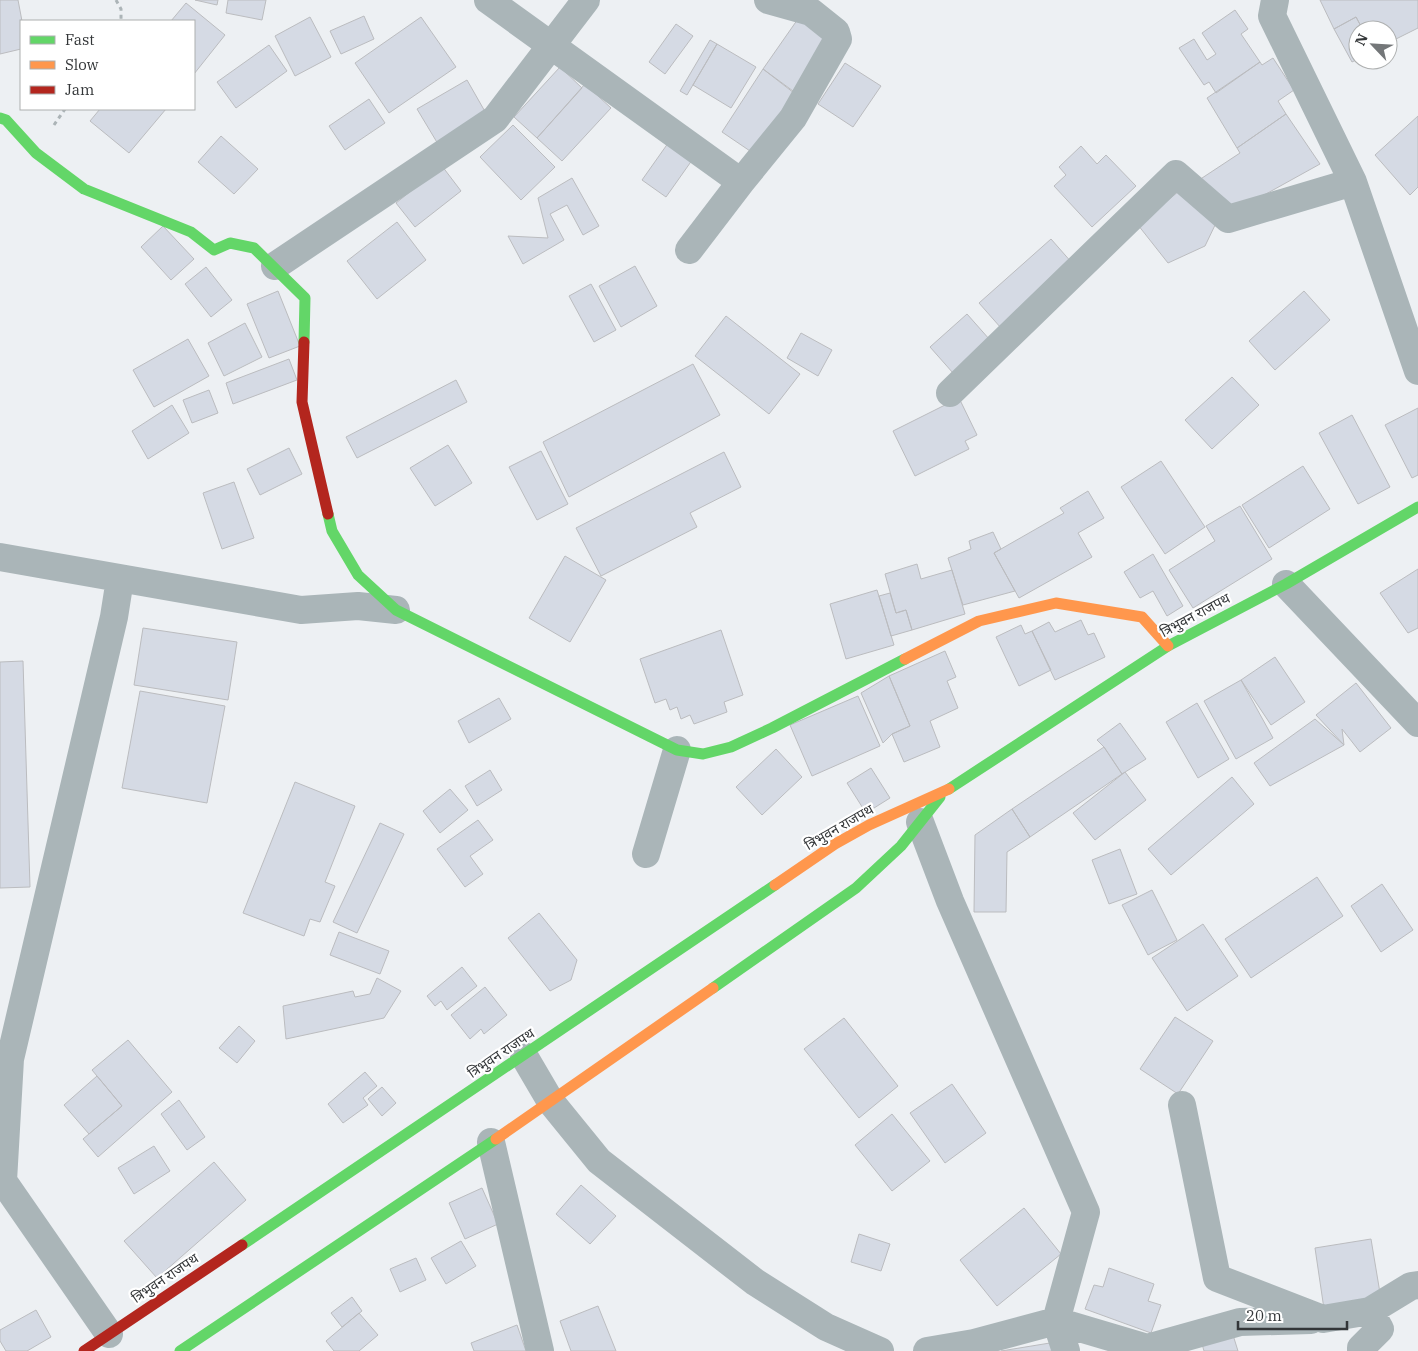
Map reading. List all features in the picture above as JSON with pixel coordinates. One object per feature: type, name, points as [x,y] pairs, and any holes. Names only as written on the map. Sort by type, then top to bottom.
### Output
[{"type":"main road","points":[[0,118],[6,120],[36,153],[84,189],[191,232],[214,250],[230,243],[254,248],[275,266],[305,298],[302,402],[332,531],[358,575],[396,610],[677,750],[703,754],[731,747],[772,728],[979,621],[1056,603],[1142,617],[1168,646]]},
{"type":"main road","name":"त्रिभुवन राजपथ","points":[[84,1351],[524,1056],[835,844],[870,825],[942,794],[1168,646],[1286,584],[1418,507]]},
{"type":"main road","name":"त्रिभुवन राजपथ","points":[[180,1351],[551,1102],[856,888],[901,846],[942,794]]},
{"type":"street","points":[[488,0],[741,182]]},
{"type":"street","points":[[275,266],[495,119],[586,0]]},
{"type":"street","points":[[689,250],[793,118],[838,39],[836,32],[811,12],[768,0]]},
{"type":"street","points":[[1275,0],[1272,16],[1354,182],[1418,371]]},
{"type":"street","points":[[950,393],[1176,174],[1228,219],[1354,182]]},
{"type":"street","points":[[0,557],[301,610],[358,606],[396,610]]},
{"type":"street","points":[[109,1334],[3,1180],[10,1059],[114,617],[120,579]]},
{"type":"street","points":[[1286,584],[1418,723]]},
{"type":"street","points":[[646,854],[677,750]]},
{"type":"street","points":[[920,822],[950,901],[1086,1212],[1056,1321],[1066,1351]]},
{"type":"street","points":[[524,1056],[551,1102],[599,1161],[756,1282],[826,1327],[880,1351]]},
{"type":"street","points":[[1182,1106],[1217,1278],[1323,1319]]},
{"type":"street","points":[[491,1142],[540,1351]]},
{"type":"street","points":[[927,1351],[974,1343],[1056,1321],[1147,1348],[1240,1322],[1323,1319],[1370,1311],[1411,1286],[1418,1285]]},
{"type":"street","points":[[1361,1351],[1361,1348],[1380,1328],[1370,1311]]},
{"type":"path","points":[[116,0],[121,9],[121,20]]},
{"type":"building","points":[[0,0],[18,0],[22,20],[20,20],[20,49],[0,54]]},
{"type":"building","points":[[195,0],[218,0],[217,5]]},
{"type":"building","points":[[228,0],[266,0],[262,20],[226,13]]},
{"type":"building","points":[[1320,0],[1418,0],[1418,28],[1398,38],[1398,20],[1358,20],[1356,17],[1334,29]]},
{"type":"building","points":[[186,3],[225,35],[195,73],[195,20],[172,20]]},
{"type":"building","points":[[1235,10],[1248,29],[1241,34],[1260,62],[1216,93],[1209,82],[1204,85],[1179,48],[1194,39],[1207,60],[1216,54],[1202,33]]},
{"type":"building","points":[[364,16],[374,39],[341,54],[330,31]]},
{"type":"building","points":[[800,16],[830,37],[793,91],[763,69]]},
{"type":"building","points":[[310,17],[331,57],[295,76],[275,36]]},
{"type":"building","points":[[421,17],[456,67],[389,113],[355,63]]},
{"type":"building","points":[[1348,21],[1348,55],[1334,29]]},
{"type":"building","points":[[676,24],[693,36],[665,74],[649,62]]},
{"type":"building","points":[[710,40],[717,44],[687,95],[680,91]]},
{"type":"building","points":[[717,44],[756,67],[731,108],[693,85]]},
{"type":"building","points":[[269,45],[287,71],[236,108],[217,82]]},
{"type":"building","points":[[1273,58],[1294,90],[1278,101],[1286,114],[1237,148],[1207,98],[1260,62],[1262,65]]},
{"type":"building","points":[[845,63],[881,86],[853,127],[818,104]]},
{"type":"building","points":[[560,67],[582,88],[537,138],[514,117]]},
{"type":"building","points":[[763,69],[794,93],[753,153],[722,132]]},
{"type":"building","points":[[467,80],[487,115],[438,144],[417,109]]},
{"type":"building","points":[[585,84],[611,108],[562,161],[537,138]]},
{"type":"building","points":[[369,99],[385,123],[345,150],[329,126]]},
{"type":"building","points":[[99,110],[165,110],[129,153],[90,121]]},
{"type":"building","points":[[1286,114],[1320,164],[1237,210],[1196,182],[1240,153],[1237,148]]},
{"type":"building","points":[[1418,116],[1418,187],[1410,195],[1375,155]]},
{"type":"building","points":[[513,125],[555,167],[521,200],[480,157]]},
{"type":"building","points":[[221,136],[258,169],[234,194],[198,162]]},
{"type":"building","points":[[671,139],[695,156],[666,197],[642,180]]},
{"type":"building","points":[[1081,146],[1097,164],[1106,155],[1136,186],[1092,227],[1054,186],[1066,175],[1059,167]]},
{"type":"building","points":[[442,166],[461,191],[415,227],[396,203]]},
{"type":"building","points":[[572,178],[599,226],[583,235],[567,205],[550,214],[564,240],[523,264],[508,236],[548,238],[538,198]]},
{"type":"building","points":[[1185,186],[1217,221],[1205,246],[1168,263],[1138,225]]},
{"type":"building","points":[[397,222],[426,260],[377,299],[347,261]]},
{"type":"building","points":[[163,226],[194,259],[171,280],[141,247]]},
{"type":"building","points":[[1051,239],[1073,264],[1001,328],[979,303]]},
{"type":"building","points":[[635,266],[657,306],[621,327],[599,286]]},
{"type":"building","points":[[206,267],[232,300],[211,317],[185,284]]},
{"type":"building","points":[[591,284],[616,330],[594,342],[569,296]]},
{"type":"building","points":[[278,291],[300,346],[269,358],[247,304]]},
{"type":"building","points":[[1304,291],[1330,320],[1275,370],[1249,341]]},
{"type":"building","points":[[967,314],[990,340],[953,373],[930,347]]},
{"type":"building","points":[[726,316],[800,374],[769,414],[695,356]]},
{"type":"building","points":[[245,323],[262,357],[224,376],[208,343]]},
{"type":"building","points":[[801,333],[832,350],[818,376],[787,358]]},
{"type":"building","points":[[188,339],[209,376],[154,407],[133,370]]},
{"type":"building","points":[[289,359],[297,380],[233,404],[226,383]]},
{"type":"building","points":[[693,364],[720,415],[569,497],[543,442]]},
{"type":"building","points":[[1232,377],[1259,405],[1212,449],[1185,420]]},
{"type":"building","points":[[456,380],[467,402],[357,458],[346,437]]},
{"type":"building","points":[[209,390],[218,413],[192,423],[183,400]]},
{"type":"building","points":[[959,398],[977,435],[965,441],[969,449],[915,476],[893,431]]},
{"type":"building","points":[[172,405],[189,433],[148,459],[132,431]]},
{"type":"building","points":[[1418,408],[1418,475],[1412,478],[1385,425]]},
{"type":"building","points":[[1352,415],[1390,487],[1358,504],[1319,433]]},
{"type":"building","points":[[448,445],[472,483],[435,506],[410,468]]},
{"type":"building","points":[[289,448],[302,474],[260,495],[247,469]]},
{"type":"building","points":[[541,451],[568,504],[537,520],[509,467]]},
{"type":"building","points":[[724,452],[741,487],[690,513],[697,527],[601,576],[576,528]]},
{"type":"building","points":[[1161,461],[1205,527],[1165,554],[1121,487]]},
{"type":"building","points":[[1303,466],[1330,509],[1269,548],[1242,505]]},
{"type":"building","points":[[234,482],[254,538],[222,549],[203,493]]},
{"type":"building","points":[[1088,491],[1104,518],[1078,533],[1092,557],[1019,598],[994,553],[1064,513],[1060,508]]},
{"type":"building","points":[[1240,506],[1272,559],[1193,608],[1169,570],[1215,541],[1206,526]]},
{"type":"building","points":[[993,532],[1001,549],[994,553],[1015,591],[963,605],[948,558],[971,549],[969,541]]},
{"type":"building","points":[[1153,554],[1183,606],[1167,616],[1153,591],[1140,598],[1124,572]]},
{"type":"building","points":[[565,556],[606,580],[570,642],[529,618]]},
{"type":"building","points":[[917,564],[921,579],[952,570],[965,614],[912,630],[906,610],[896,613],[885,574]]},
{"type":"building","points":[[1418,569],[1418,628],[1408,633],[1380,593]]},
{"type":"building","points":[[877,590],[894,645],[846,659],[830,604]]},
{"type":"building","points":[[890,593],[896,613],[906,610],[912,630],[891,636],[879,596]]},
{"type":"building","points":[[1081,620],[1088,635],[1094,633],[1105,657],[1055,680],[1032,631],[1049,622],[1055,632]]},
{"type":"building","points":[[1021,625],[1025,634],[1032,631],[1051,670],[1019,686],[996,637]]},
{"type":"building","points":[[143,628],[237,642],[228,700],[134,685]]},
{"type":"building","points":[[721,630],[743,695],[724,702],[727,712],[694,724],[690,715],[681,719],[677,707],[670,710],[666,699],[655,703],[640,659]]},
{"type":"building","points":[[945,651],[956,677],[947,681],[958,708],[930,721],[940,747],[904,762],[892,734],[910,726],[889,676]]},
{"type":"building","points":[[1275,657],[1305,702],[1271,725],[1241,680]]},
{"type":"building","points":[[23,661],[30,887],[0,888],[0,662]]},
{"type":"building","points":[[889,676],[910,726],[892,734],[883,743],[861,693]]},
{"type":"building","points":[[1241,680],[1273,738],[1236,759],[1204,701]]},
{"type":"building","points":[[1356,683],[1391,728],[1360,752],[1342,729],[1344,745],[1316,715]]},
{"type":"building","points":[[140,691],[225,706],[207,803],[122,788]]},
{"type":"building","points":[[858,696],[880,746],[812,776],[790,725]]},
{"type":"building","points":[[499,698],[511,719],[469,743],[458,721]]},
{"type":"building","points":[[1197,703],[1229,759],[1198,778],[1166,722]]},
{"type":"building","points":[[1315,719],[1344,745],[1270,786],[1254,763]]},
{"type":"building","points":[[1120,723],[1146,759],[1122,774],[1097,740]]},
{"type":"building","points":[[1104,747],[1122,774],[1030,837],[1012,809]]},
{"type":"building","points":[[776,749],[802,777],[762,815],[736,787]]},
{"type":"building","points":[[871,768],[890,798],[866,813],[847,783]]},
{"type":"building","points":[[490,770],[502,790],[477,806],[465,786]]},
{"type":"building","points":[[1125,772],[1146,800],[1095,840],[1073,813]]},
{"type":"building","points":[[1232,777],[1254,804],[1171,875],[1148,849]]},
{"type":"building","points":[[295,782],[355,806],[325,882],[335,886],[320,922],[310,919],[304,936],[243,913]]},
{"type":"building","points":[[450,789],[468,810],[440,833],[423,811]]},
{"type":"building","points":[[1012,809],[1030,837],[1007,852],[1006,912],[974,912],[975,835]]},
{"type":"building","points":[[478,820],[493,840],[470,856],[483,874],[465,887],[437,849]]},
{"type":"building","points":[[380,823],[404,834],[357,933],[333,922]]},
{"type":"building","points":[[1120,849],[1137,894],[1109,904],[1092,860]]},
{"type":"building","points":[[1317,877],[1343,916],[1251,978],[1225,939]]},
{"type":"building","points":[[1382,884],[1413,930],[1381,952],[1351,906]]},
{"type":"building","points":[[1152,890],[1177,940],[1148,955],[1122,905]]},
{"type":"building","points":[[539,913],[577,960],[571,980],[550,991],[508,938]]},
{"type":"building","points":[[1203,924],[1238,976],[1187,1011],[1152,958]]},
{"type":"building","points":[[339,932],[389,951],[380,974],[330,955]]},
{"type":"building","points":[[462,967],[477,986],[447,1010],[441,1001],[435,1006],[427,996]]},
{"type":"building","points":[[377,978],[401,991],[384,1018],[286,1039],[283,1006],[353,991],[355,997],[370,994]]},
{"type":"building","points":[[485,987],[507,1015],[484,1034],[481,1029],[470,1039],[451,1015]]},
{"type":"building","points":[[1175,1017],[1213,1041],[1178,1094],[1140,1069]]},
{"type":"building","points":[[844,1018],[898,1086],[859,1118],[804,1049]]},
{"type":"building","points":[[239,1026],[255,1041],[237,1063],[219,1048]]},
{"type":"building","points":[[128,1040],[172,1092],[98,1157],[83,1139],[122,1106],[92,1070]]},
{"type":"building","points":[[365,1072],[377,1086],[363,1098],[368,1105],[343,1123],[328,1104]]},
{"type":"building","points":[[97,1076],[122,1106],[89,1134],[64,1105]]},
{"type":"building","points":[[952,1084],[986,1133],[945,1163],[910,1113]]},
{"type":"building","points":[[382,1087],[396,1103],[382,1116],[368,1099]]},
{"type":"building","points":[[179,1100],[205,1137],[187,1150],[161,1114]]},
{"type":"building","points":[[892,1114],[930,1161],[892,1191],[855,1145]]},
{"type":"building","points":[[154,1146],[170,1171],[134,1194],[118,1168]]},
{"type":"building","points":[[214,1162],[246,1200],[157,1278],[124,1241]]},
{"type":"building","points":[[581,1185],[616,1216],[590,1244],[556,1214]]},
{"type":"building","points":[[482,1188],[498,1224],[465,1239],[449,1203]]},
{"type":"building","points":[[1024,1208],[1061,1254],[997,1306],[960,1260]]},
{"type":"building","points":[[859,1234],[890,1244],[881,1271],[851,1262]]},
{"type":"building","points":[[1371,1239],[1381,1299],[1324,1309],[1315,1248]]},
{"type":"building","points":[[461,1241],[476,1266],[446,1284],[431,1258]]},
{"type":"building","points":[[416,1258],[426,1280],[400,1292],[390,1269]]},
{"type":"building","points":[[1109,1268],[1154,1284],[1148,1301],[1161,1305],[1151,1333],[1085,1309],[1094,1285],[1103,1287]]},
{"type":"building","points":[[352,1297],[362,1311],[342,1327],[331,1313]]},
{"type":"building","points":[[598,1306],[616,1351],[571,1351],[560,1321]]},
{"type":"building","points":[[36,1310],[51,1337],[27,1351],[6,1351],[0,1341],[0,1330]]},
{"type":"building","points":[[359,1313],[378,1335],[359,1351],[334,1351],[326,1341]]},
{"type":"building","points":[[517,1325],[526,1351],[474,1351],[471,1343]]},
{"type":"building","points":[[1233,1335],[1238,1351],[1204,1351],[1202,1344]]},
{"type":"building","points":[[1056,1342],[1057,1351],[1001,1351]]},
{"type":"traffic: fast","points":[[0,118],[6,120],[36,153],[84,189],[191,232],[214,250],[230,243],[254,248],[305,298],[304,342]]},
{"type":"traffic: fast","points":[[949,789],[1168,646],[1286,584],[1418,507]]},
{"type":"traffic: fast","points":[[328,514],[332,531],[358,575],[396,610],[677,750],[703,754],[731,747],[772,728],[905,659]]},
{"type":"traffic: fast","points":[[713,988],[856,888],[901,846],[940,797]]},
{"type":"traffic: fast","points":[[242,1245],[775,885]]},
{"type":"traffic: fast","points":[[180,1351],[496,1139]]},
{"type":"traffic: slow","points":[[905,659],[979,621],[1056,603],[1142,617],[1168,646]]},
{"type":"traffic: slow","points":[[775,885],[835,844],[869,825],[949,789]]},
{"type":"traffic: slow","points":[[496,1139],[713,988]]},
{"type":"traffic: jam","points":[[304,342],[302,402],[328,514]]},
{"type":"traffic: jam","points":[[84,1351],[242,1245]]}]
